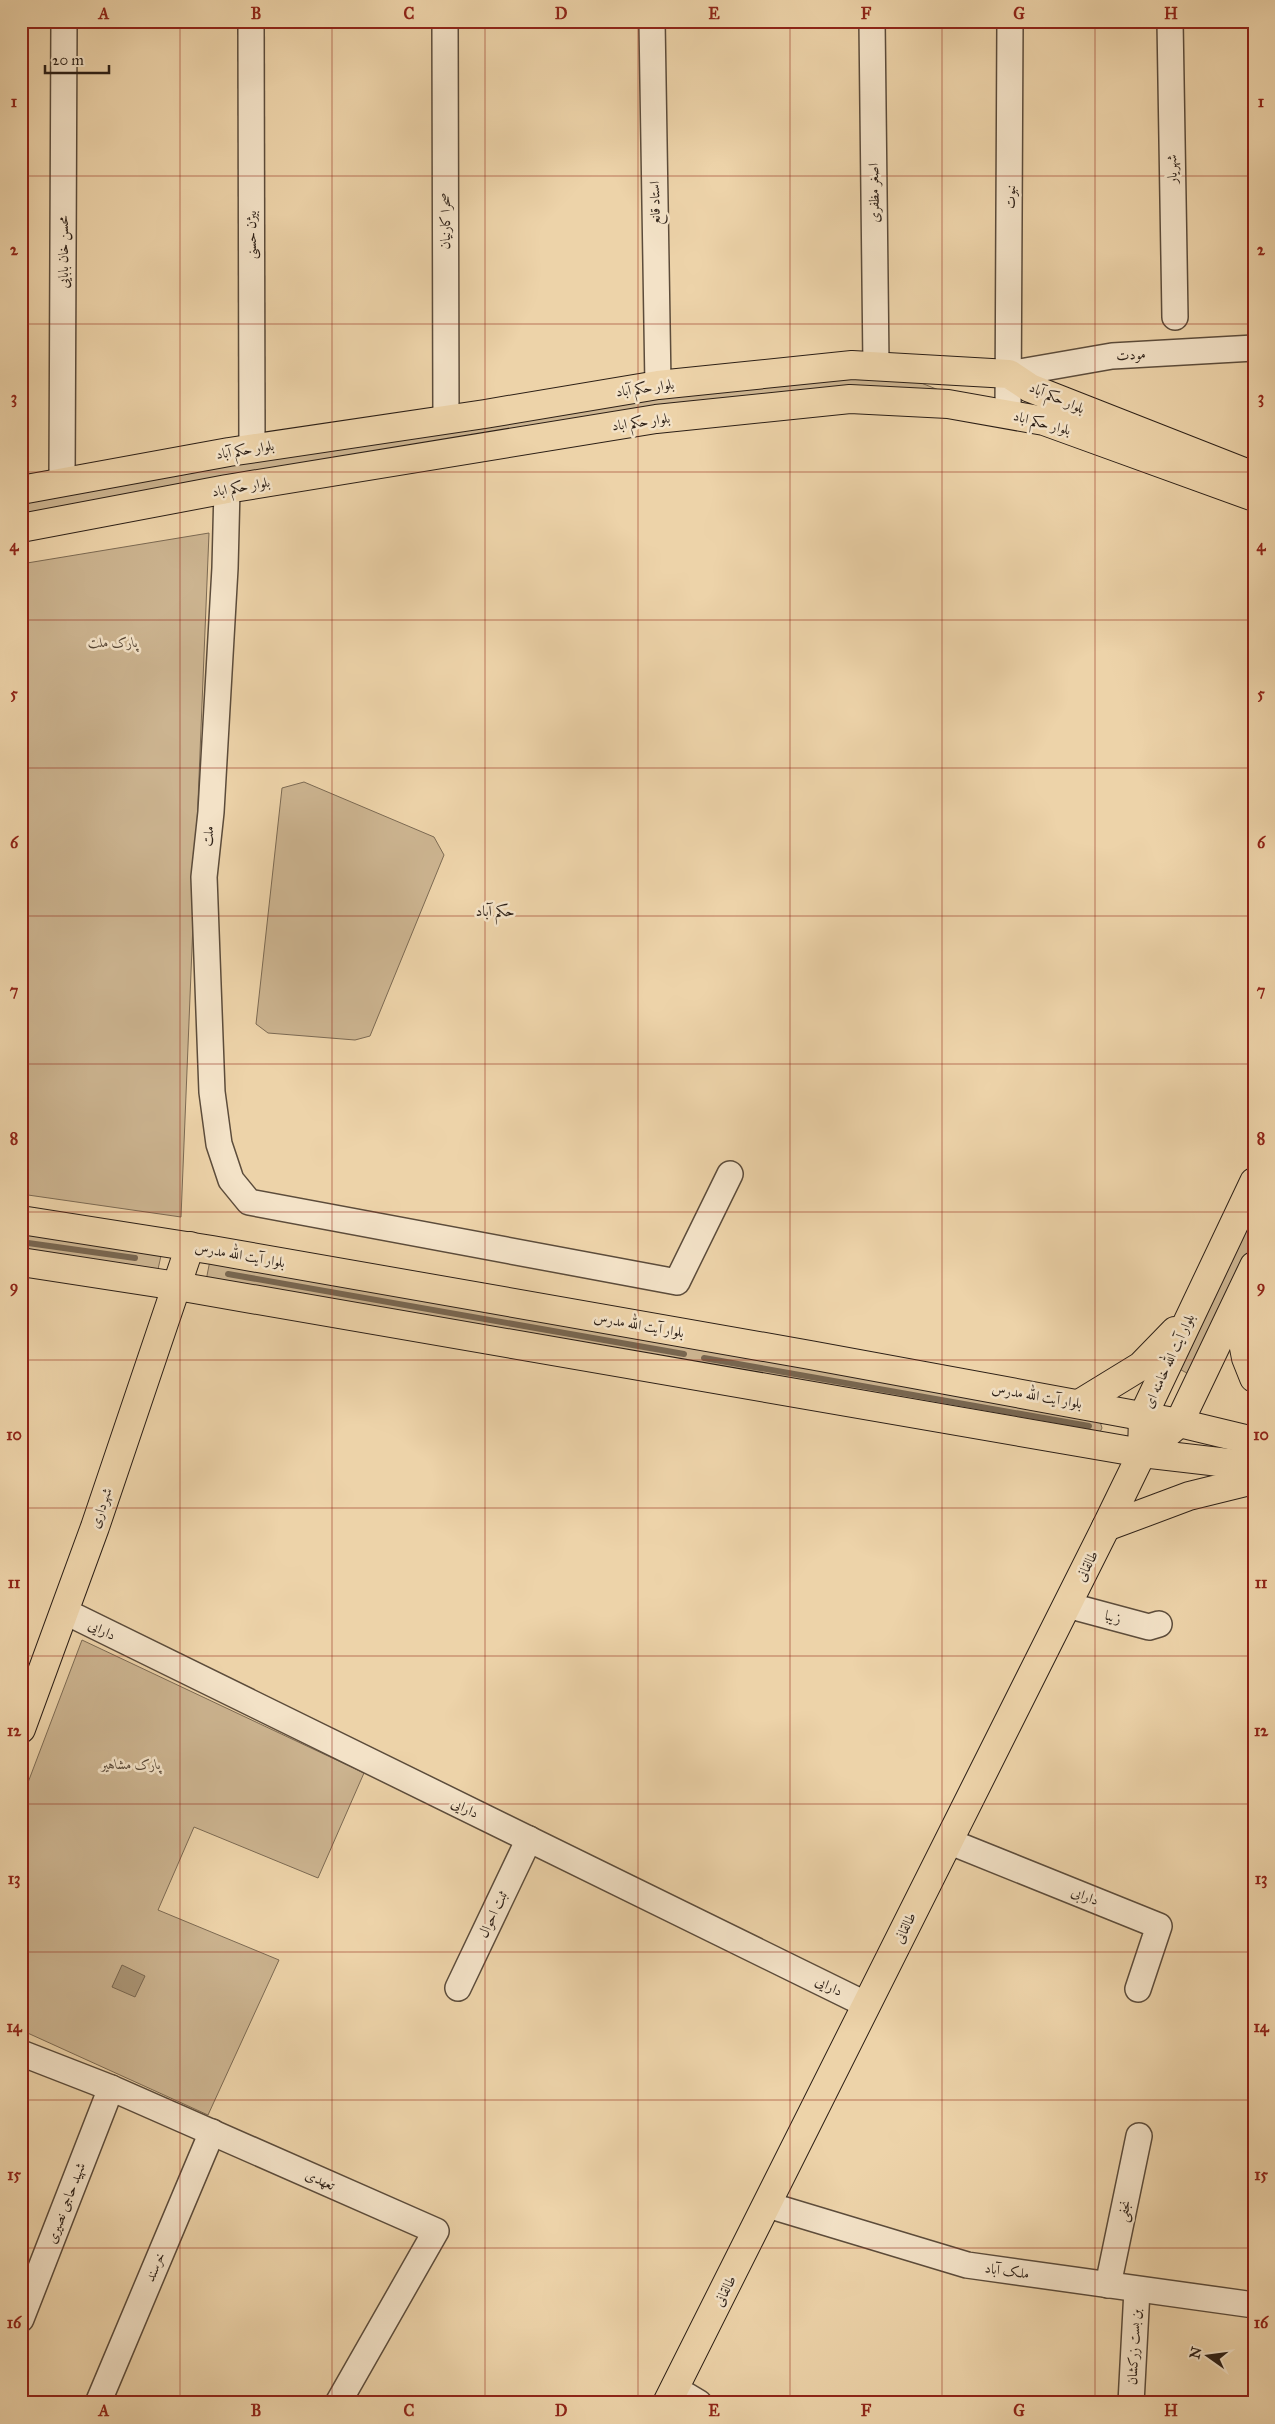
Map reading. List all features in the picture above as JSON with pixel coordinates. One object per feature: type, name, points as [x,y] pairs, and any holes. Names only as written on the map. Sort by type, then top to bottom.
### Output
[{"type":"main road","name":"بلوار حکم آباد","points":[[21,490],[252,448],[446,420],[658,385],[852,364],[1009,374],[1030,388],[1254,476]]},
{"type":"main road","name":"بلوار حکم اباد","points":[[21,528],[226,489],[656,419],[850,399],[948,404],[1044,421],[1254,497]]},
{"type":"main road","name":"بلوار آیت الله خامنه ای","points":[[1142,1453],[1143,1416],[1254,1182]]},
{"type":"main road","name":"بلوار آیت الله مدرس","points":[[21,1220],[190,1246],[1079,1404],[1179,1423],[1254,1441]]},
{"type":"main road","name":"شهرداری","points":[[21,1728],[95,1527],[190,1246]]},
{"type":"main road","points":[[1218,1257],[1221,1273],[1228,1277],[1235,1279],[1253,1267]]},
{"type":"main road","points":[[21,1262],[176,1286],[1142,1453],[1254,1466]]},
{"type":"main road","points":[[1142,1453],[1179,1423],[1253,1267]]},
{"type":"main road","points":[[1236,1306],[1246,1358],[1254,1378]]},
{"type":"main road","points":[[1079,1404],[1141,1366],[1191,1314]]},
{"type":"main road","name":"طالقانی","points":[[671,2396],[1142,1453]]},
{"type":"main road","points":[[1106,1527],[1189,1496],[1254,1480]]},
{"type":"street","name":"محسن خان بابایی","points":[[62,482],[64,21]]},
{"type":"street","name":"بیژن حسنی","points":[[251,21],[252,448]]},
{"type":"street","name":"صحرا کارنیان","points":[[445,21],[446,420]]},
{"type":"street","name":"استاد قانع","points":[[652,21],[658,385]]},
{"type":"street","name":"اصغر مظفری","points":[[872,21],[876,365]]},
{"type":"street","name":"نبوت","points":[[1008,414],[1010,21]]},
{"type":"street","name":"شهریار","points":[[1170,21],[1175,317]]},
{"type":"street","name":"مودت","points":[[1009,374],[1112,356],[1254,348]]},
{"type":"street","name":"ملت","points":[[226,489],[225,568],[211,812],[204,877],[212,1092],[219,1144],[231,1180],[249,1202],[677,1282],[730,1174]]},
{"type":"street","name":"زیبا","points":[[1067,1605],[1149,1627],[1159,1624]]},
{"type":"street","name":"دارایی","points":[[64,1612],[867,2005]]},
{"type":"street","name":"ثبت احوال","points":[[458,1988],[529,1839]]},
{"type":"street","name":"دارابی","points":[[948,1841],[1159,1926],[1138,1989]]},
{"type":"street","name":"تعهدی","points":[[21,2053],[111,2088],[436,2231],[338,2403]]},
{"type":"street","name":"شهید حاجی نصیری","points":[[21,2319],[111,2088]]},
{"type":"street","name":"خرسند","points":[[98,2403],[212,2132]]},
{"type":"street","name":"نجفی","points":[[1108,2285],[1139,2136]]},
{"type":"street","name":"ملک آباد","points":[[768,2205],[967,2265],[1254,2305]]},
{"type":"street","name":"بن بست زرکشان","points":[[1131,2403],[1137,2290]]},
{"type":"street","points":[[671,2396],[699,2403]]},
{"type":"green space","points":[[876,365],[989,410],[850,399],[21,528],[21,490]]},
{"type":"green space","name":"پارک ملت","points":[[209,533],[181,1217],[21,1194],[21,564]]},
{"type":"green space","points":[[304,782],[434,837],[444,855],[370,1036],[355,1040],[268,1033],[256,1024],[282,788]]},
{"type":"green space","points":[[1254,1182],[1254,1266],[1200,1380],[1168,1363]]},
{"type":"green space","points":[[21,1220],[164,1242],[155,1283],[21,1262]]},
{"type":"green space","points":[[212,1250],[1099,1418],[1102,1428],[1097,1438],[204,1291]]},
{"type":"green space","name":"پارک مشاهیر","points":[[82,1640],[364,1773],[318,1878],[194,1827],[158,1910],[279,1960],[208,2115],[21,2030],[21,1801]]},
{"type":"shaded area","points":[[122,1965],[145,1976],[135,1997],[112,1987]]},
{"type":"waterway","points":[[21,1242],[135,1258]]},
{"type":"waterway","points":[[228,1274],[684,1354]]},
{"type":"waterway","points":[[704,1358],[1089,1426]]},
{"type":"district","name":"حکم آباد","points":[[495,911]]}]
